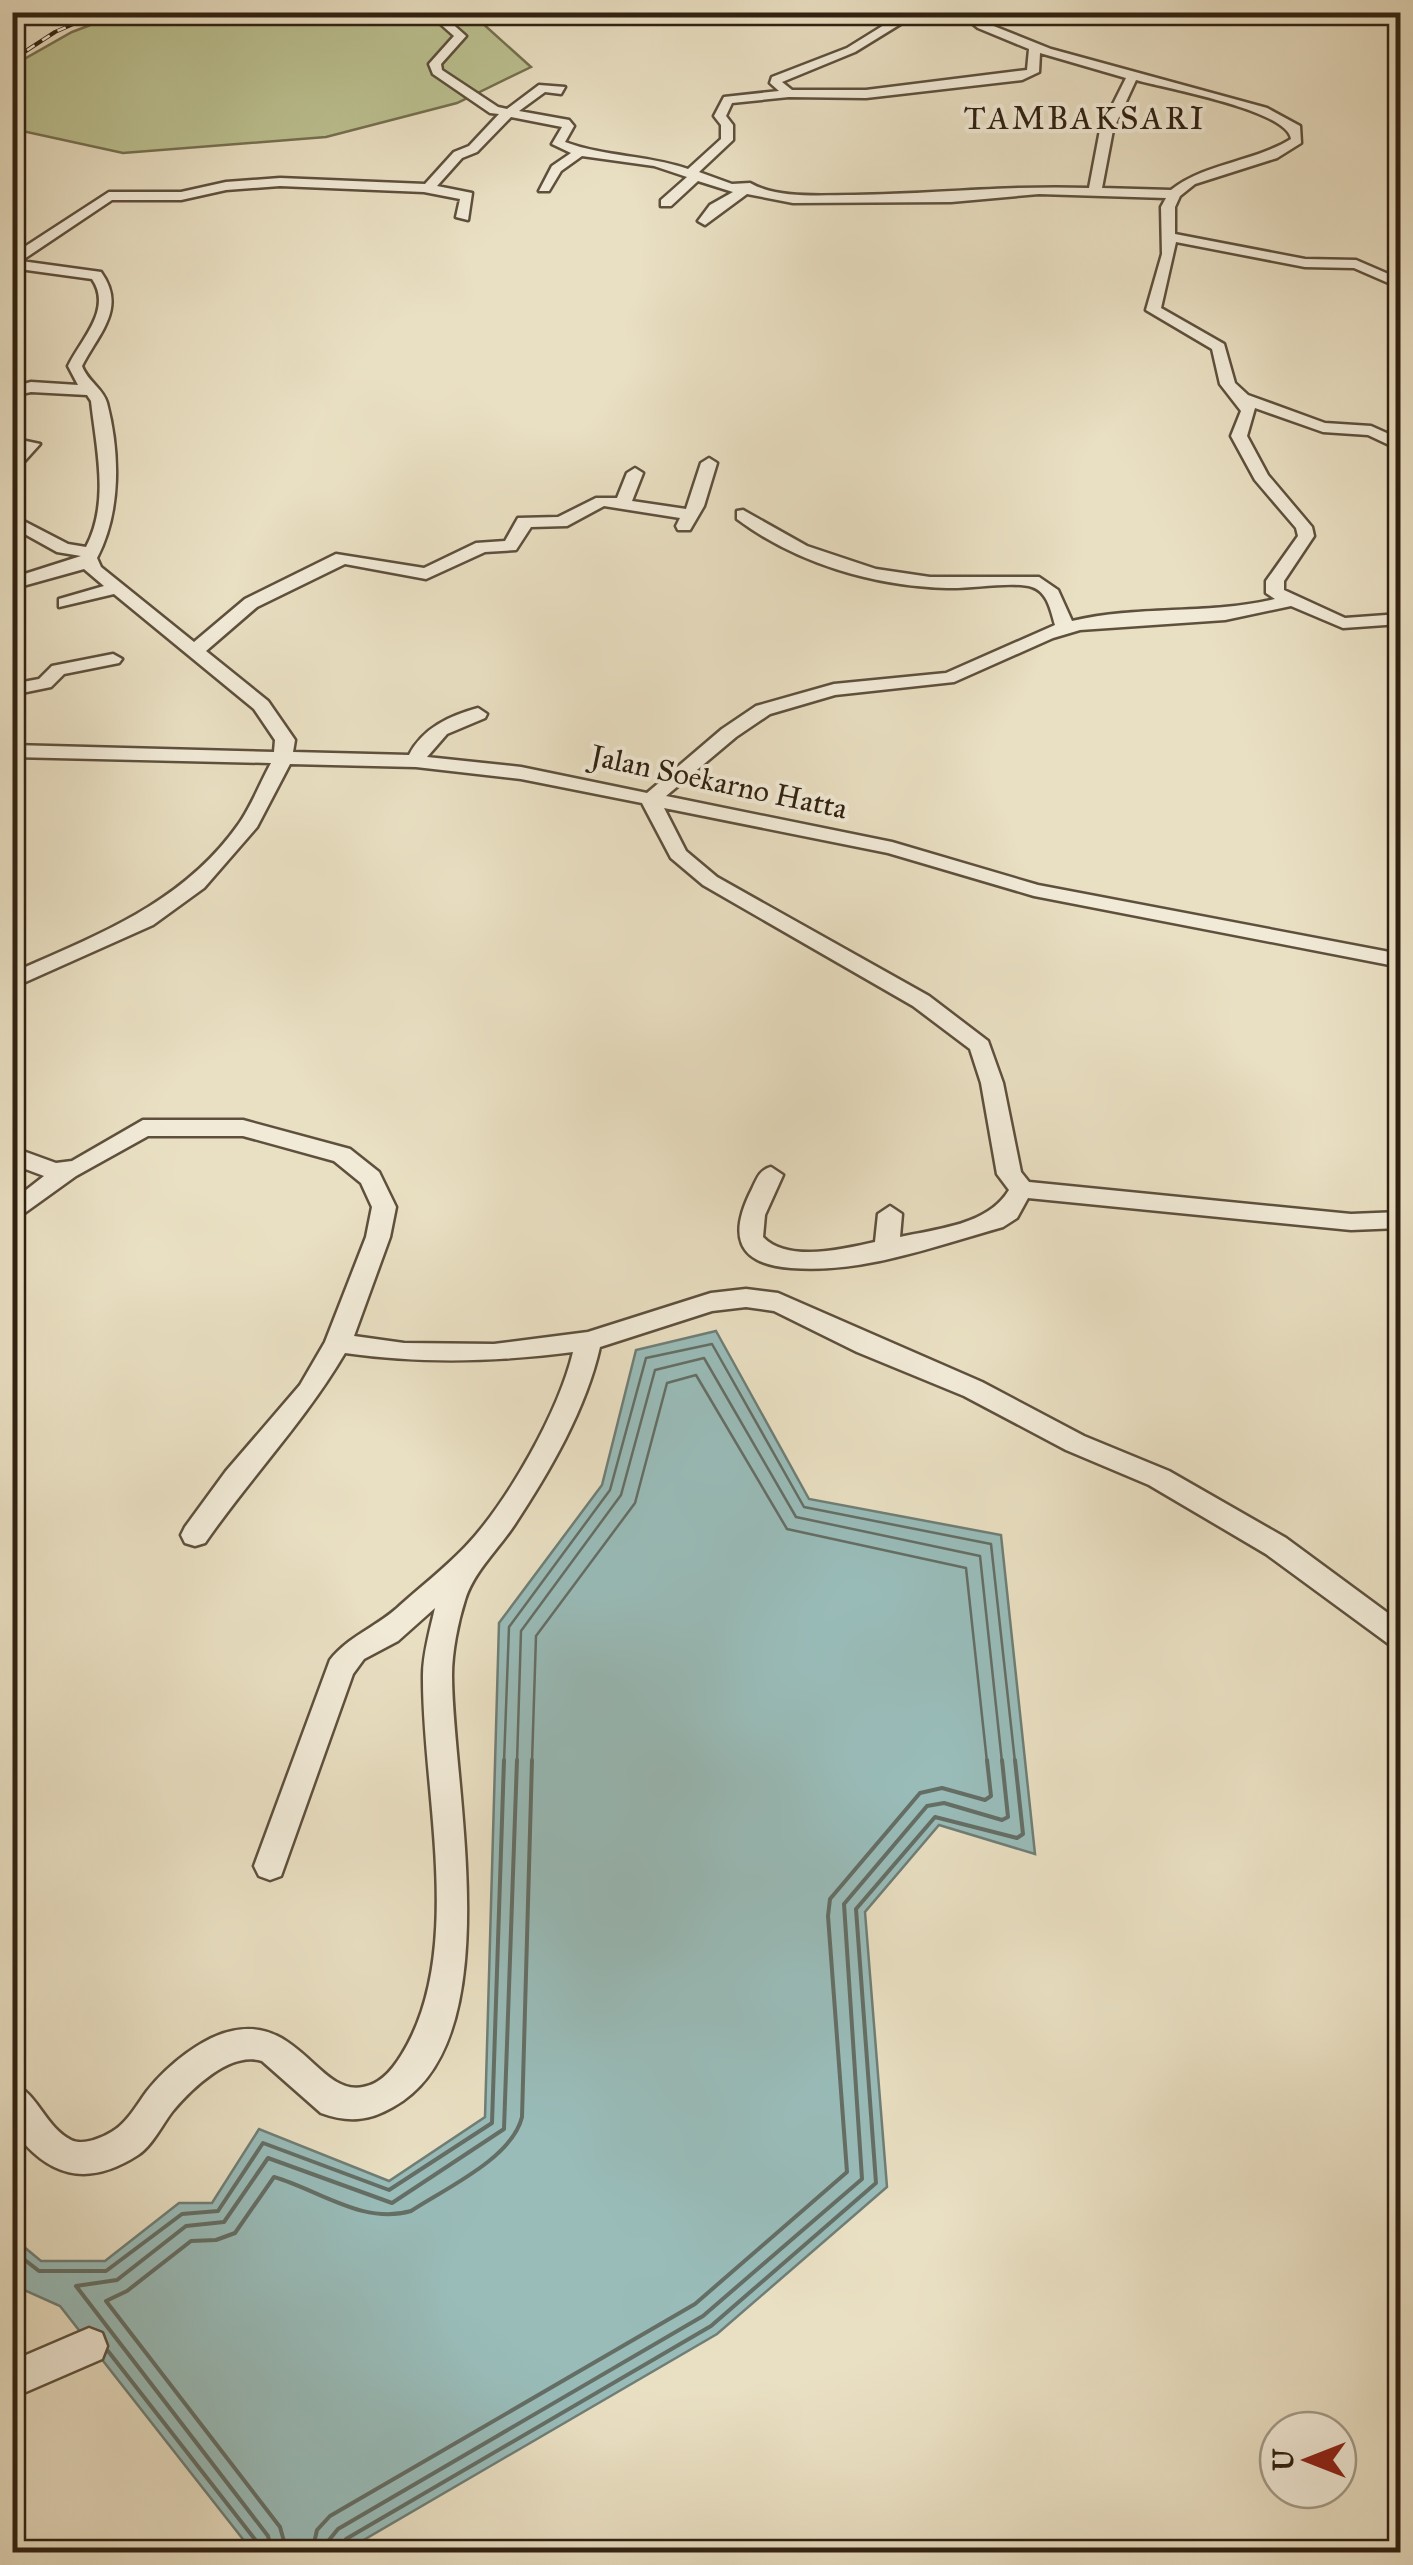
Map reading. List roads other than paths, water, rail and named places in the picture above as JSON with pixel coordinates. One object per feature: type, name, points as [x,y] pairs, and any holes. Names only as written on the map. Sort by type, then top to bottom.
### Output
[{"type":"street","points":[[432,12],[460,36],[435,69],[491,109],[565,123],[568,126],[552,143],[580,152],[656,162],[781,204],[931,199],[1038,190],[1174,194]]},
{"type":"street","points":[[786,93],[776,83],[779,77],[851,50],[888,24],[915,12]]},
{"type":"street","points":[[962,12],[1034,47],[1282,119],[1298,133],[1297,140],[1283,151],[1203,176],[1174,194],[1168,207],[1166,268],[1154,310],[1219,348],[1228,384],[1249,411],[1239,436],[1262,477],[1304,527],[1306,536],[1272,586],[1275,593],[1343,623],[1400,619]]},
{"type":"street","points":[[666,203],[727,140],[727,125],[720,116],[726,102],[737,97],[866,94],[1022,76],[1033,72],[1034,47]]},
{"type":"street","points":[[1095,190],[1096,168],[1108,124],[1134,74]]},
{"type":"street","points":[[426,188],[459,154],[474,149],[508,114],[543,88],[561,90]]},
{"type":"street","points":[[544,188],[556,168],[580,152]]},
{"type":"street","points":[[176,196],[180,177]]},
{"type":"street","points":[[705,221],[715,208],[758,180]]},
{"type":"street","points":[[86,194],[106,196],[131,190],[176,196],[226,186],[280,182],[426,188],[468,196],[463,217]]},
{"type":"street","points":[[12,262],[106,196]]},
{"type":"street","points":[[1168,237],[1305,263],[1356,264],[1393,274],[1400,284]]},
{"type":"street","points":[[12,262],[102,279],[108,310],[75,366],[79,377],[99,400],[110,490],[101,534],[90,558],[12,584]]},
{"type":"street","points":[[12,392],[31,388],[94,391]]},
{"type":"street","points":[[1242,398],[1323,427],[1371,430],[1400,445]]},
{"type":"street","points":[[12,470],[32,444]]},
{"type":"street","points":[[195,651],[250,603],[342,558],[426,574],[482,547],[510,546],[520,536],[524,522],[561,522],[602,501],[686,523],[709,462]]},
{"type":"street","points":[[622,505],[636,474]]},
{"type":"street","points":[[744,515],[754,525],[790,543],[893,578],[1044,585],[1052,591],[1065,628]]},
{"type":"street","points":[[12,520],[90,558],[113,589],[273,717],[286,740],[283,758],[247,828],[197,884],[146,922],[12,981]]},
{"type":"street","points":[[65,603],[113,589]]},
{"type":"street","points":[[1292,600],[1215,616],[1140,616],[1065,628],[1007,649],[969,673],[802,696],[764,710],[729,733],[650,800],[678,854],[710,881],[922,1001],[980,1046],[992,1083],[1009,1174],[1021,1189],[1350,1222],[1400,1220]]},
{"type":"street","points":[[12,690],[46,682],[58,670],[113,659]]},
{"type":"street","points":[[416,761],[419,751],[440,730],[478,714]]},
{"type":"street","name":"Jalan Soekarno Hatta","points":[[12,751],[416,761],[521,773],[892,848],[1052,894],[1400,961]]},
{"type":"street","points":[[12,1214],[68,1170],[104,1154],[144,1128],[242,1128],[342,1155],[370,1178],[384,1207],[378,1237],[338,1342],[309,1392],[236,1478],[196,1535]]},
{"type":"street","points":[[12,1155],[54,1172],[68,1170]]},
{"type":"street","points":[[771,1175],[755,1210],[750,1237],[756,1249],[766,1255],[862,1256],[886,1251],[994,1221],[1008,1212],[1021,1189]]},
{"type":"street","points":[[886,1251],[890,1214]]},
{"type":"street","points":[[746,1298],[766,1255]]},
{"type":"street","points":[[338,1342],[404,1352],[494,1353],[589,1341],[711,1302],[746,1298],[778,1302],[828,1323],[866,1346],[930,1369],[1074,1443],[1159,1478],[1276,1546],[1400,1638]]},
{"type":"street","points":[[270,1866],[340,1669],[354,1651],[388,1633],[475,1555],[505,1518],[577,1390],[589,1341]]},
{"type":"street","points":[[12,2099],[34,2130],[60,2154],[83,2160],[128,2142],[164,2096],[220,2050],[252,2042],[272,2048],[333,2101],[366,2104],[403,2084],[432,2036],[450,1978],[450,1872],[437,1672],[451,1598],[475,1555]]},
{"type":"street","points":[[12,2380],[89,2346]]},
{"type":"water","points":[[716,1331],[809,1499],[1001,1535],[1035,1854],[939,1825],[865,1912],[887,2187],[717,2334],[343,2552],[253,2552],[60,2306],[13,2285],[12,2237],[41,2261],[105,2261],[179,2203],[212,2203],[259,2129],[389,2181],[485,2117],[499,1623],[602,1485],[636,1350]]},
{"type":"railway","points":[[12,60],[55,32],[101,12]]},
{"type":"district","name":"TAMBAKSARI","points":[[1085,118]]}]
